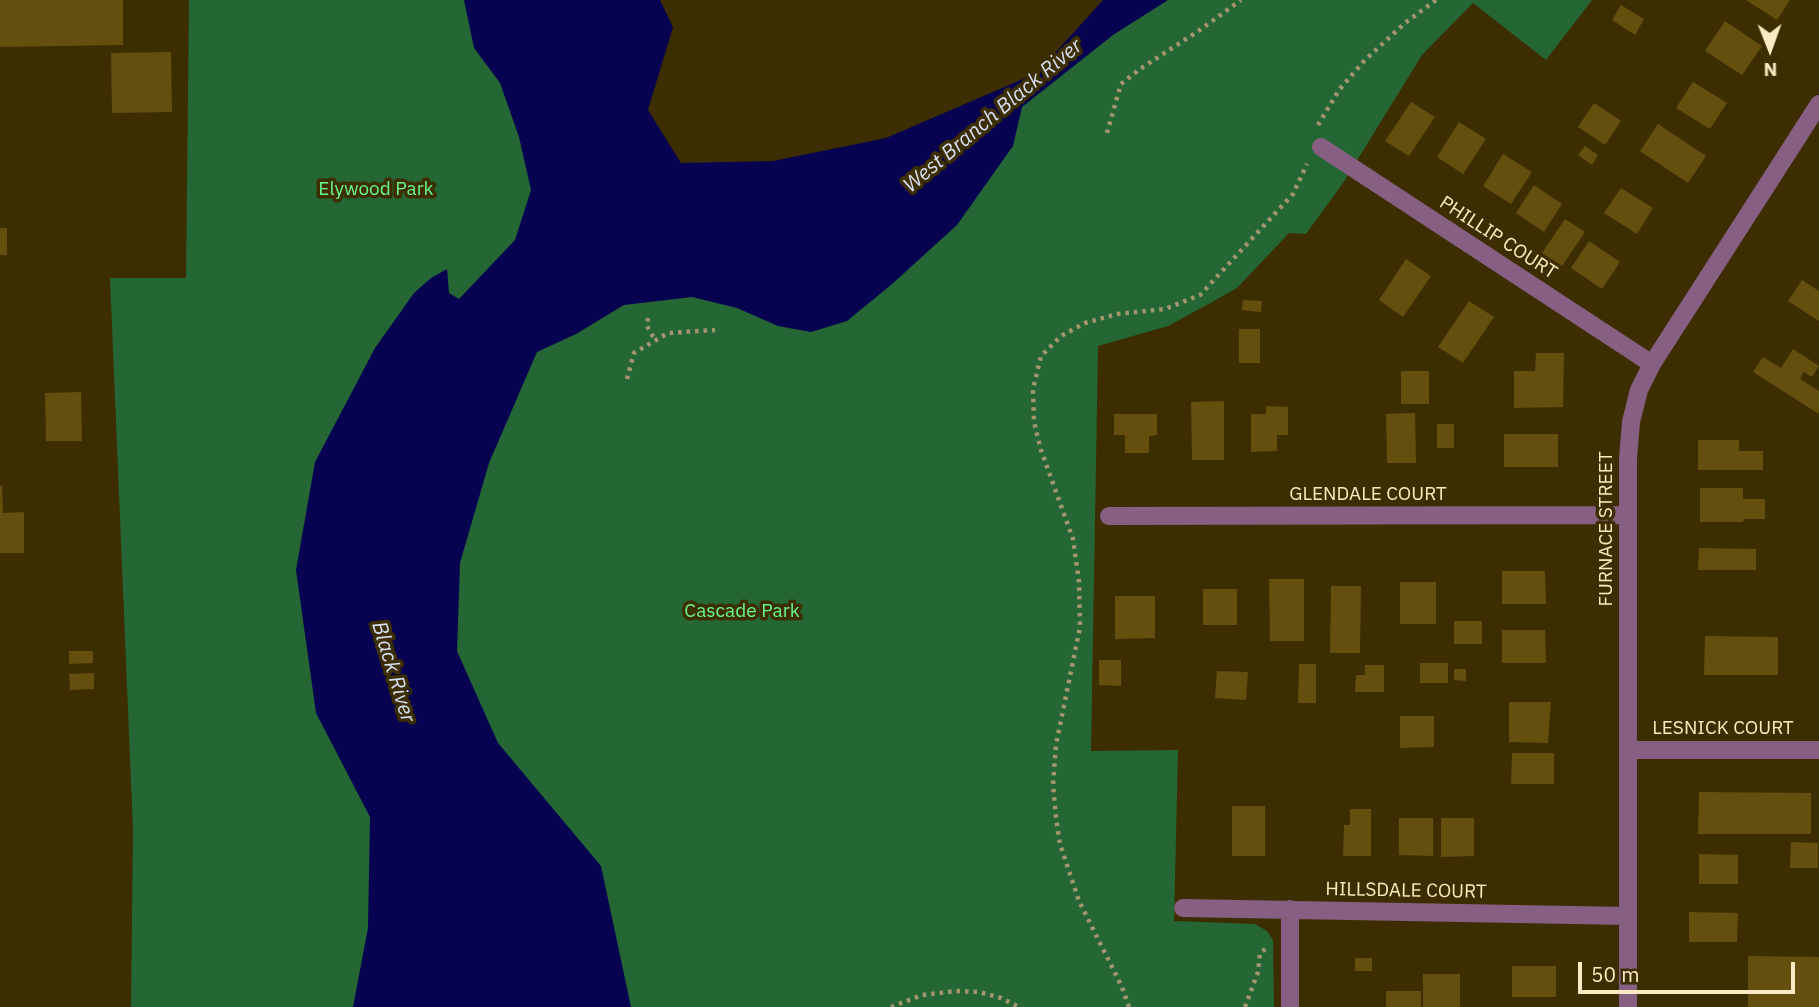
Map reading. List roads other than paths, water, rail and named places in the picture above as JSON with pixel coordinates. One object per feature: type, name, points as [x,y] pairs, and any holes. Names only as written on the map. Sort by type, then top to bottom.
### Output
[{"type":"street","name":"FURNACE STREET","points":[[1628,1007],[1630,422],[1639,390],[1653,364],[1819,104]]},
{"type":"street","name":"PHILLIP COURT","points":[[1315,146],[1653,364]]},
{"type":"street","name":"GLENDALE COURT","points":[[1109,516],[1628,515]]},
{"type":"street","name":"LESNICK COURT","points":[[1628,750],[1819,750]]},
{"type":"street","name":"HILLSDALE COURT","points":[[1183,908],[1628,916]]},
{"type":"street","points":[[1290,909],[1290,1007]]},
{"type":"water","points":[[464,0],[660,0],[673,27],[648,110],[681,163],[773,161],[886,138],[1037,73],[1103,0],[1168,0],[1113,35],[1022,107],[1013,146],[957,225],[847,321],[811,332],[778,326],[737,308],[692,297],[624,305],[576,334],[537,352],[489,463],[460,563],[457,651],[498,743],[601,866],[631,1007],[353,1007],[368,928],[370,817],[316,713],[296,570],[315,462],[375,348],[414,293],[431,278],[447,269],[449,293],[459,299],[515,240],[531,190],[519,137],[500,83],[474,48]]},
{"type":"water label","name":"West Branch Black River","points":[[993,116]]},
{"type":"water label","name":"Black River","points":[[393,672]]},
{"type":"park label","name":"Elywood Park","points":[[376,190]]},
{"type":"park label","name":"Cascade Park","points":[[742,612]]}]
